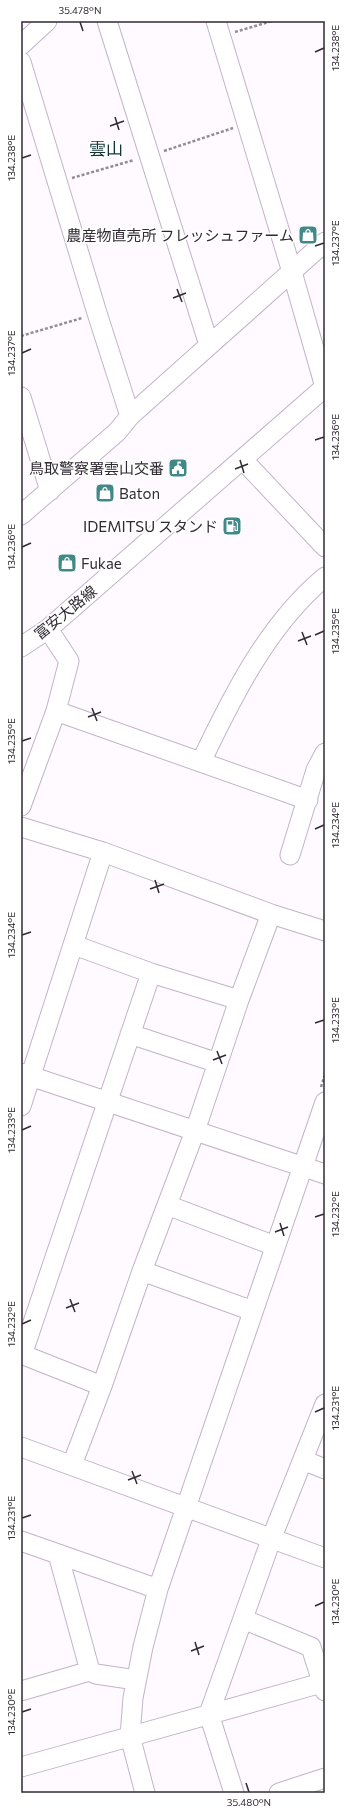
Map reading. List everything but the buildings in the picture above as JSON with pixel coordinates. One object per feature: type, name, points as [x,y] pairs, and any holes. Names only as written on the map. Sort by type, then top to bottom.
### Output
[{"type":"street","points":[[21,45],[47,21]]},
{"type":"street","points":[[108,21],[209,345]]},
{"type":"street","points":[[218,29],[292,272],[325,387]]},
{"type":"street","points":[[21,62],[97,313],[130,416]]},
{"type":"street","points":[[21,515],[118,432],[130,416],[325,242]]},
{"type":"street","name":"富安大路線","points":[[21,647],[48,629],[325,387]]},
{"type":"street","points":[[21,397],[50,491]]},
{"type":"street","points":[[243,460],[325,548]]},
{"type":"street","points":[[201,762],[228,705],[276,628],[325,577]]},
{"type":"street","points":[[21,806],[56,711],[69,660],[48,629]]},
{"type":"street","points":[[56,711],[308,800]]},
{"type":"street","points":[[290,855],[316,770],[325,753]]},
{"type":"street","points":[[21,827],[104,852],[271,914],[325,931]]},
{"type":"street","points":[[21,1106],[26,1075],[74,945],[104,852]]},
{"type":"street","points":[[72,1465],[102,1386],[142,1271],[195,1131],[239,1000],[271,914]]},
{"type":"street","points":[[74,945],[151,973],[239,1000]]},
{"type":"street","points":[[102,1386],[22,1354],[109,1101],[151,973]]},
{"type":"street","points":[[130,1034],[218,1063]]},
{"type":"street","points":[[26,1075],[109,1101],[325,1174]]},
{"type":"street","points":[[145,1793],[130,1736],[133,1698],[143,1646],[158,1589],[187,1508],[275,1246],[304,1167],[325,1102]]},
{"type":"street","points":[[167,1205],[275,1246]]},
{"type":"street","points":[[142,1271],[253,1311]]},
{"type":"street","points":[[234,1793],[209,1714],[272,1538],[325,1404]]},
{"type":"street","points":[[21,1447],[325,1558]]},
{"type":"street","points":[[303,1460],[325,1468]]},
{"type":"street","points":[[21,1542],[158,1589]]},
{"type":"street","points":[[58,1554],[90,1671]]},
{"type":"street","points":[[21,1767],[209,1714],[324,1685],[311,1646],[243,1619]]},
{"type":"street","points":[[21,1691],[90,1671],[96,1674],[136,1680]]},
{"type":"street","points":[[279,1793],[325,1778]]},
{"type":"path","points":[[218,29],[272,21]]},
{"type":"path","points":[[21,336],[97,313]]},
{"type":"place","name":"農産物直売所 フレッシュファーム","points":[[308,235]]},
{"type":"place","name":"鳥取警察署雲山交番","points":[[178,468]]},
{"type":"place","name":"Baton","points":[[105,493]]},
{"type":"place","name":"IDEMITSU スタンド","points":[[232,526]]},
{"type":"place","name":"Fukae","points":[[67,563]]},
{"type":"district","name":"雲山","points":[[106,148]]}]
